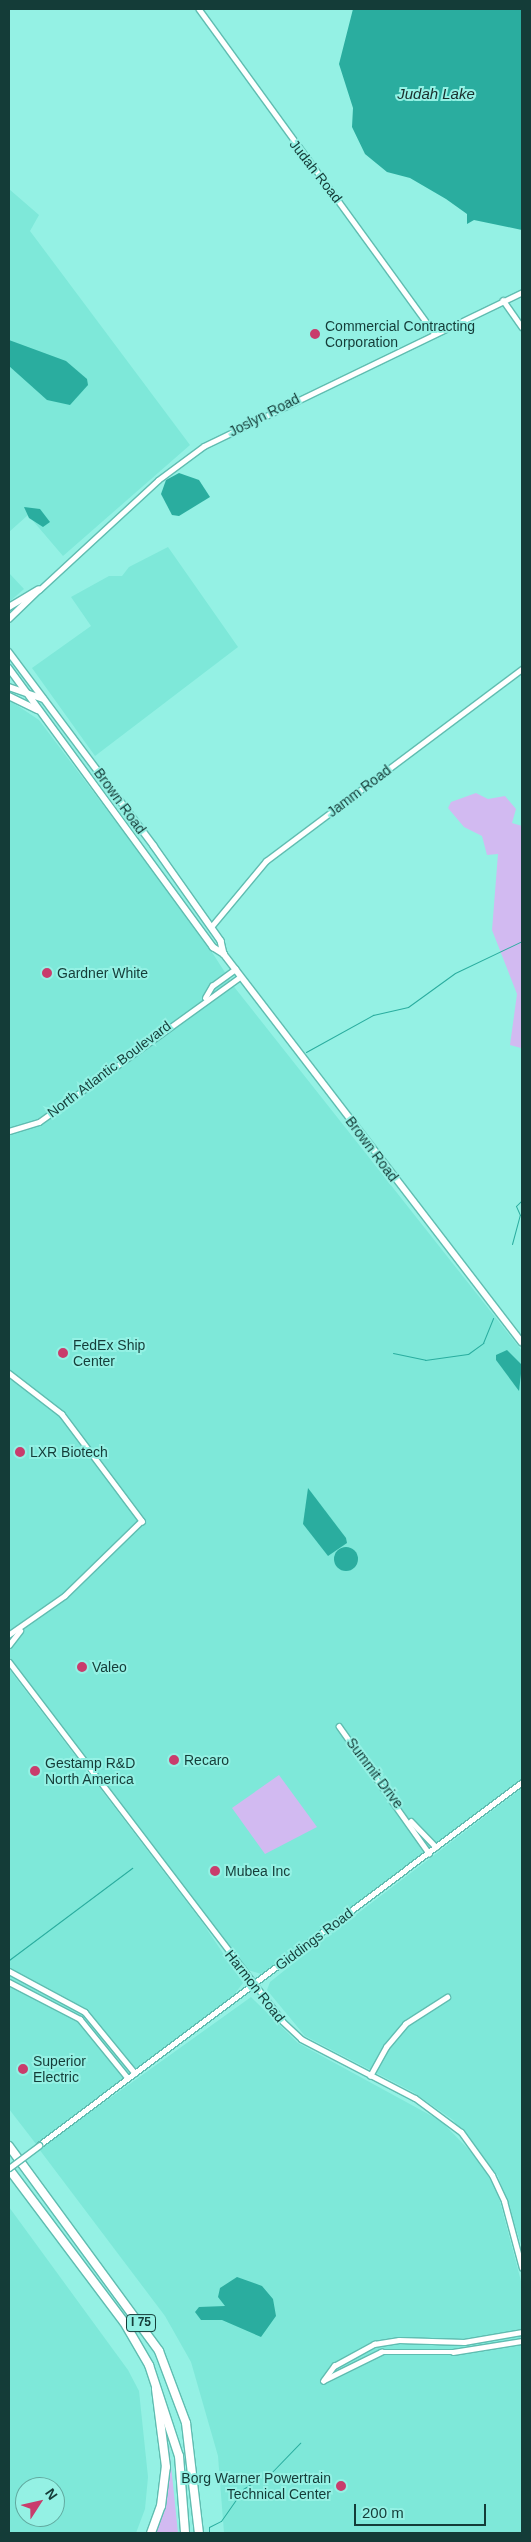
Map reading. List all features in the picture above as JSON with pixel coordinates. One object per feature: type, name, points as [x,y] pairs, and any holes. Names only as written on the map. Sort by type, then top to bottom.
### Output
[{"type":"highway","name":"I 75","points":[[9,2146],[158,2351],[186,2423],[199,2533]]},
{"type":"highway","name":"I 75","points":[[9,2168],[124,2322],[154,2378],[179,2456],[185,2533]]},
{"type":"highway","points":[[151,2533],[161,2506],[166,2467],[154,2378]]},
{"type":"main road","name":"Joslyn Road","points":[[9,607],[39,590]]},
{"type":"main road","name":"Joslyn Road","points":[[9,619],[39,590]]},
{"type":"main road","name":"Brown Road","points":[[9,652],[154,846],[211,927],[224,954]]},
{"type":"main road","name":"Brown Road","points":[[9,668],[109,801],[202,931],[224,954],[522,1342]]},
{"type":"main road","points":[[9,687],[27,691],[45,700]]},
{"type":"main road","points":[[9,696],[45,716]]},
{"type":"main road","points":[[109,801],[116,801],[154,846]]},
{"type":"main road","points":[[202,931],[211,927]]},
{"type":"street","name":"Judah Road","points":[[199,9],[434,332]]},
{"type":"street","name":"Joslyn Road","points":[[39,590],[189,455],[434,332],[522,292]]},
{"type":"street","points":[[503,300],[522,328]]},
{"type":"street","name":"Jamm Road","points":[[211,927],[266,861],[522,669]]},
{"type":"street","name":"North Atlantic Boulevard","points":[[205,998],[212,986],[235,969]]},
{"type":"street","name":"North Atlantic Boulevard","points":[[9,1131],[39,1122],[205,998],[240,977]]},
{"type":"street","points":[[9,1373],[62,1414],[142,1521],[75,1588],[20,1631],[9,1645]]},
{"type":"street","points":[[9,1635],[20,1631]]},
{"type":"street","name":"Harmon Road","points":[[9,1662],[254,1985],[301,2039],[415,2098],[461,2132],[492,2175],[520,2250],[522,2268]]},
{"type":"street","name":"Summit Drive","points":[[339,1726],[410,1820],[429,1852]]},
{"type":"street","name":"Giddings Road","points":[[9,2168],[522,1782]]},
{"type":"street","name":"Summit Drive","points":[[410,1820],[436,1847]]},
{"type":"street","points":[[9,1971],[85,2012],[135,2074]]},
{"type":"street","points":[[9,1982],[80,2019],[128,2078]]},
{"type":"street","points":[[370,2076],[395,2034],[447,1997]]},
{"type":"street","points":[[522,2332],[464,2342],[399,2340],[374,2344],[334,2366],[323,2381],[381,2352],[453,2352],[522,2341]]},
{"type":"shaded area","points":[[9,189],[39,215],[30,231],[190,445],[63,556],[28,515],[9,532]]},
{"type":"shaded area","points":[[168,547],[238,647],[95,756],[32,668],[91,626],[71,597],[109,576],[122,576],[129,567]]},
{"type":"shaded area","points":[[9,573],[24,589],[9,602]]},
{"type":"shaded area","points":[[9,700],[39,720],[199,932],[235,988],[522,1351],[522,1779],[261,1974],[248,1970],[225,1942],[9,1656]]},
{"type":"shaded area","points":[[476,793],[488,799],[505,796],[516,809],[512,823],[522,826],[521,1048],[510,1045],[517,994],[492,930],[498,854],[487,855],[482,836],[464,827],[448,808],[451,802]]},
{"type":"shaded area","points":[[9,1669],[202,1922],[243,1983],[233,1996],[36,2144],[9,2109]]},
{"type":"shaded area","points":[[279,1775],[317,1827],[265,1854],[232,1808]]},
{"type":"shaded area","points":[[522,1788],[522,2247],[498,2176],[453,2120],[413,2092],[305,2036],[267,1990],[270,1982],[315,1946]]},
{"type":"shaded area","points":[[251,1997],[298,2043],[441,2121],[476,2157],[497,2190],[522,2285],[522,2533],[224,2533],[218,2456],[191,2362],[165,2316],[39,2149]]},
{"type":"shaded area","points":[[9,2207],[128,2370],[139,2391],[148,2477],[145,2509],[136,2533],[9,2533]]},
{"type":"shaded area","points":[[169,2446],[178,2533],[155,2533],[167,2489]]},
{"type":"water","name":"Judah Lake","points":[[353,9],[522,9],[522,230],[474,220],[467,224],[467,214],[446,199],[410,178],[387,172],[365,154],[352,127],[353,108],[339,64]]},
{"type":"water","points":[[9,340],[66,361],[87,379],[88,385],[70,405],[47,400],[9,366]]},
{"type":"water","points":[[179,473],[199,480],[210,497],[179,516],[172,515],[161,494],[166,480]]},
{"type":"water","points":[[24,507],[40,509],[50,522],[43,527],[29,518]]},
{"type":"water","points":[[507,1350],[522,1365],[519,1391],[496,1360],[496,1355]]},
{"type":"water","points":[[308,1488],[346,1538],[347,1543],[328,1556],[303,1524]]},
{"type":"water","points":[[346,1547],[354,1551],[358,1559],[354,1567],[346,1571],[338,1567],[334,1559],[338,1551]]},
{"type":"water","points":[[237,2277],[262,2286],[273,2299],[276,2316],[261,2337],[222,2320],[201,2320],[195,2312],[199,2307],[225,2306],[218,2297],[220,2288]]},
{"type":"waterway","points":[[306,1052],[373,1015],[408,1007],[455,973],[522,941]]},
{"type":"waterway","points":[[512,1244],[520,1215],[516,1206],[522,1200]]},
{"type":"waterway","points":[[393,1353],[425,1360],[468,1354],[483,1343],[493,1318]]},
{"type":"waterway","points":[[9,1960],[132,1868]]},
{"type":"waterway","points":[[269,2475],[300,2443]]},
{"type":"waterway","points":[[209,2533],[209,2527],[221,2521],[243,2489],[256,2481]]},
{"type":"place","name":"Commercial Contracting Corporation","points":[[315,334]]},
{"type":"place","name":"Gardner White","points":[[47,973]]},
{"type":"place","name":"FedEx Ship Center","points":[[63,1353]]},
{"type":"place","name":"LXR Biotech","points":[[20,1452]]},
{"type":"place","name":"Valeo","points":[[82,1667]]},
{"type":"place","name":"Recaro","points":[[174,1760]]},
{"type":"place","name":"Gestamp R&D North America","points":[[35,1771]]},
{"type":"place","name":"Mubea Inc","points":[[215,1871]]},
{"type":"place","name":"Superior Electric","points":[[23,2069]]},
{"type":"place","name":"Borg Warner Powertrain Technical Center","points":[[341,2486]]}]
